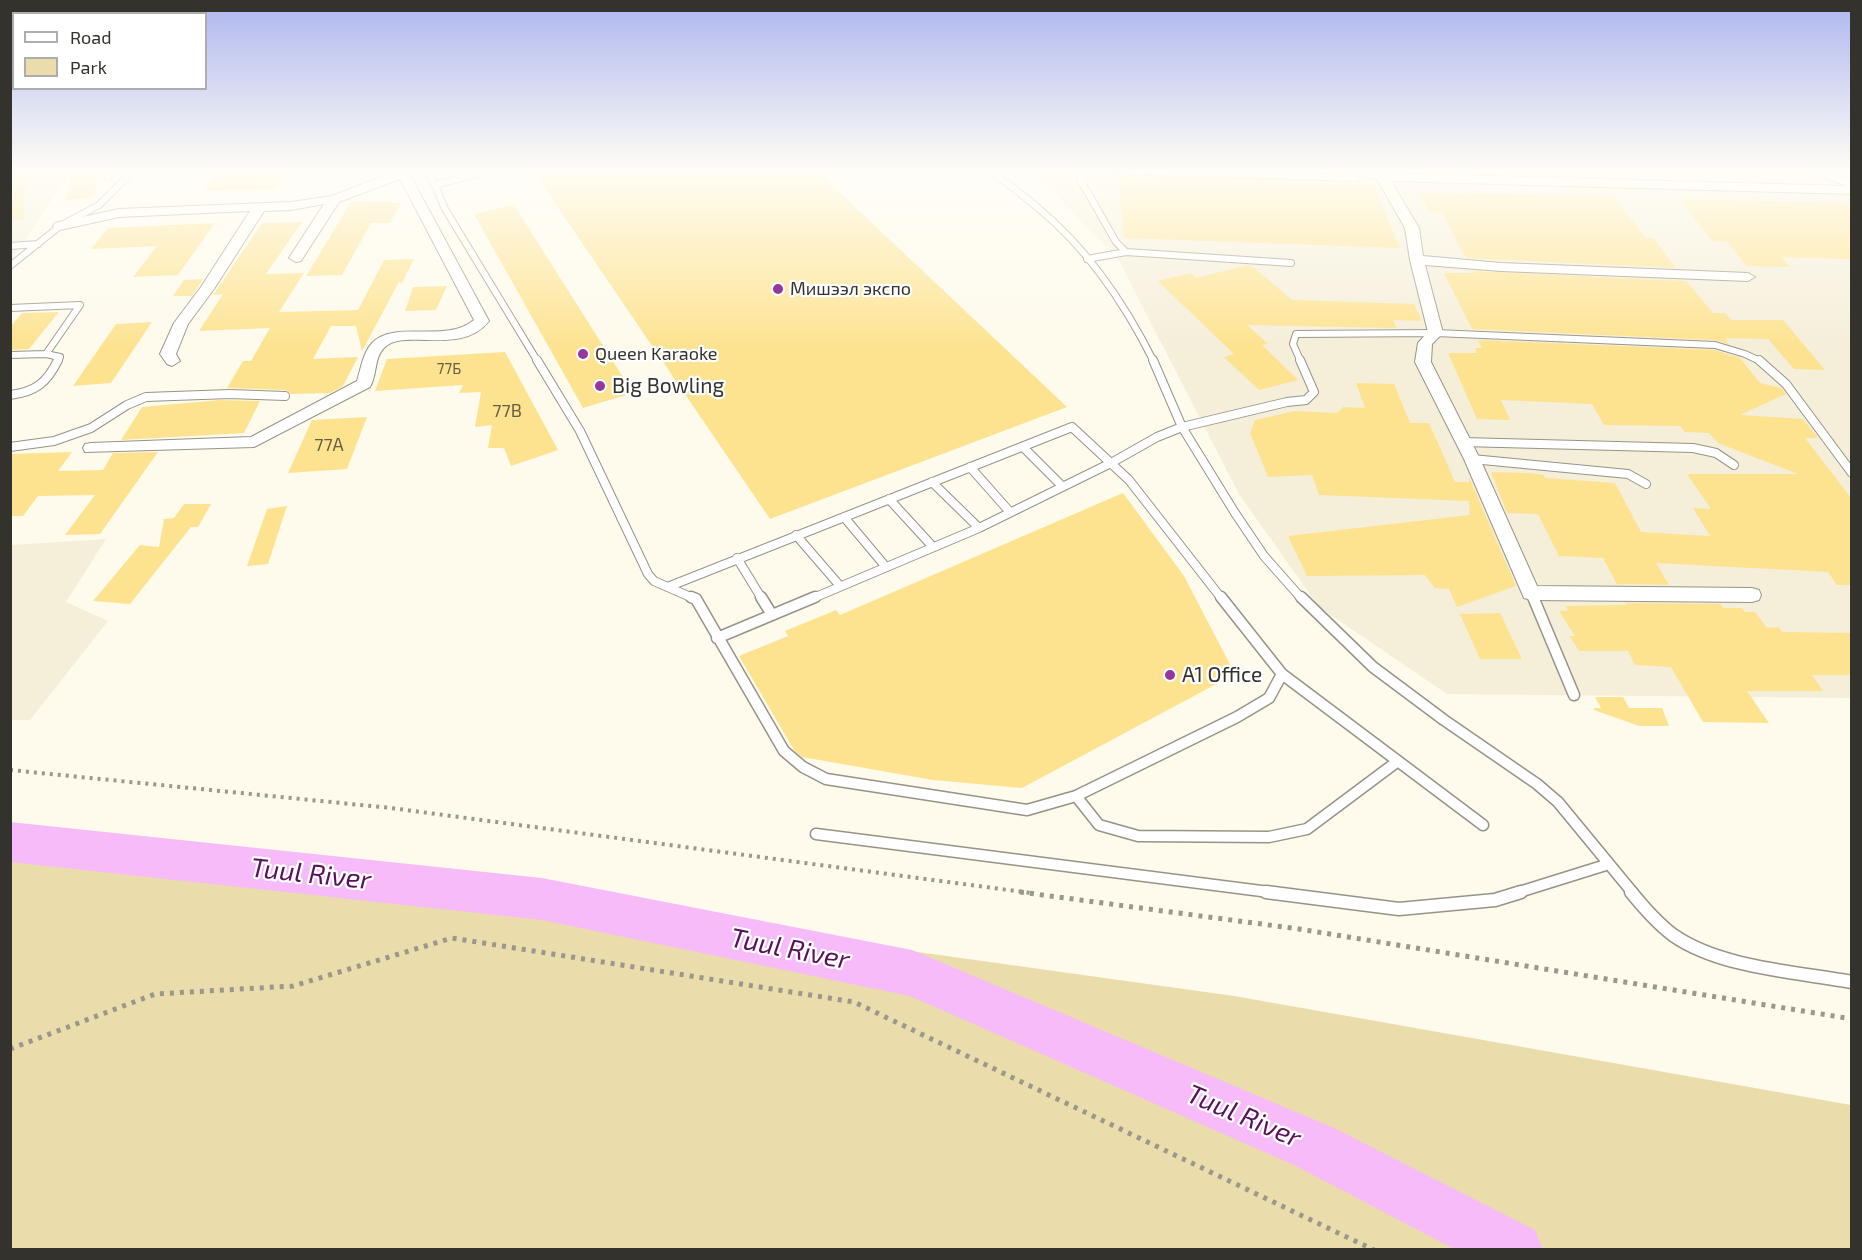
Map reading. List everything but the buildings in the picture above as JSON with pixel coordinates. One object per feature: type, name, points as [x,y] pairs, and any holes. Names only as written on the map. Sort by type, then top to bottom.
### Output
[{"type":"street","points":[[172,361],[168,354],[181,323],[207,289],[245,230]]},
{"type":"street","points":[[296,258],[314,230]]},
{"type":"street","points":[[91,448],[254,442],[364,384],[375,349],[381,342],[398,338],[450,336],[474,330],[482,321],[434,230]]},
{"type":"street","points":[[1412,230],[1417,260],[1436,333],[1425,343],[1423,362],[1472,459],[1531,593],[1752,595]]},
{"type":"street","points":[[1417,260],[1501,267],[1748,277]]},
{"type":"lane","points":[[10,266],[41,244],[56,230]]},
{"type":"lane","points":[[458,230],[580,431],[648,574],[654,581],[696,599],[784,751],[803,767],[826,778],[1027,810],[1077,796],[1237,717],[1269,698],[1282,674]]},
{"type":"lane","points":[[1060,230],[1087,259],[1120,302],[1153,360],[1182,427],[1264,556],[1316,614],[1373,667],[1444,720],[1537,784],[1558,802],[1652,916],[1672,935],[1693,947],[1738,962],[1851,982]]},
{"type":"lane","points":[[1109,230],[1116,242],[1126,252]]},
{"type":"lane","points":[[10,246],[41,244]]},
{"type":"lane","points":[[10,257],[27,252]]},
{"type":"lane","points":[[1087,259],[1126,252],[1291,263]]},
{"type":"lane","points":[[10,308],[80,305],[46,354]]},
{"type":"lane","points":[[717,638],[979,528],[1009,511],[1111,463],[1157,437],[1182,427],[1287,402],[1306,400],[1314,392],[1293,344],[1296,334],[1436,333],[1704,345],[1745,353],[1781,377],[1851,473]]},
{"type":"lane","points":[[10,355],[46,354],[60,357],[52,375],[34,392],[10,395]]},
{"type":"lane","points":[[10,447],[54,441],[91,428],[127,405],[146,397],[230,394],[285,396]]},
{"type":"lane","points":[[670,586],[1072,428],[1129,480],[1282,674],[1483,825]]},
{"type":"lane","points":[[1463,442],[1693,448],[1716,453],[1734,465]]},
{"type":"lane","points":[[1023,447],[1062,486]]},
{"type":"lane","points":[[1472,459],[1628,474],[1646,484]]},
{"type":"lane","points":[[970,468],[1009,511]]},
{"type":"lane","points":[[932,482],[979,528]]},
{"type":"lane","points":[[889,499],[933,547]]},
{"type":"lane","points":[[844,516],[886,567]]},
{"type":"lane","points":[[796,535],[840,586]]},
{"type":"lane","points":[[737,558],[772,615]]},
{"type":"lane","points":[[1531,593],[1574,695]]},
{"type":"lane","points":[[1077,796],[1099,825],[1138,836],[1269,837],[1307,829],[1398,761]]},
{"type":"lane","points":[[816,834],[1399,909],[1495,900],[1609,864]]},
{"type":"path","points":[[10,770],[391,808],[1299,928],[1851,1019]]},
{"type":"path","points":[[10,1049],[155,994],[293,986],[452,938],[854,1002],[1374,1250]]},
{"type":"shaded area","points":[[11,230],[32,230],[11,261]]},
{"type":"shaded area","points":[[1089,230],[1851,230],[1851,698],[1447,694],[1319,607],[1239,494],[1118,259]]},
{"type":"shaded area","points":[[106,539],[66,602],[108,621],[30,720],[11,720],[11,545]]},
{"type":"shaded area","points":[[11,832],[126,848],[109,865],[11,856]]},
{"type":"green space","points":[[11,826],[1234,996],[1851,1105],[1851,1249],[11,1250]]},
{"type":"waterway","name":"Tuul River","points":[[10,842],[542,899],[912,973],[1315,1147],[1515,1250]]},
{"type":"place","name":"Мишээл экспо","points":[[778,289]]},
{"type":"place","name":"Queen Karaoke","points":[[583,354]]},
{"type":"place","name":"Big Bowling","points":[[600,386]]},
{"type":"place","name":"A1 Office","points":[[1170,675]]}]
